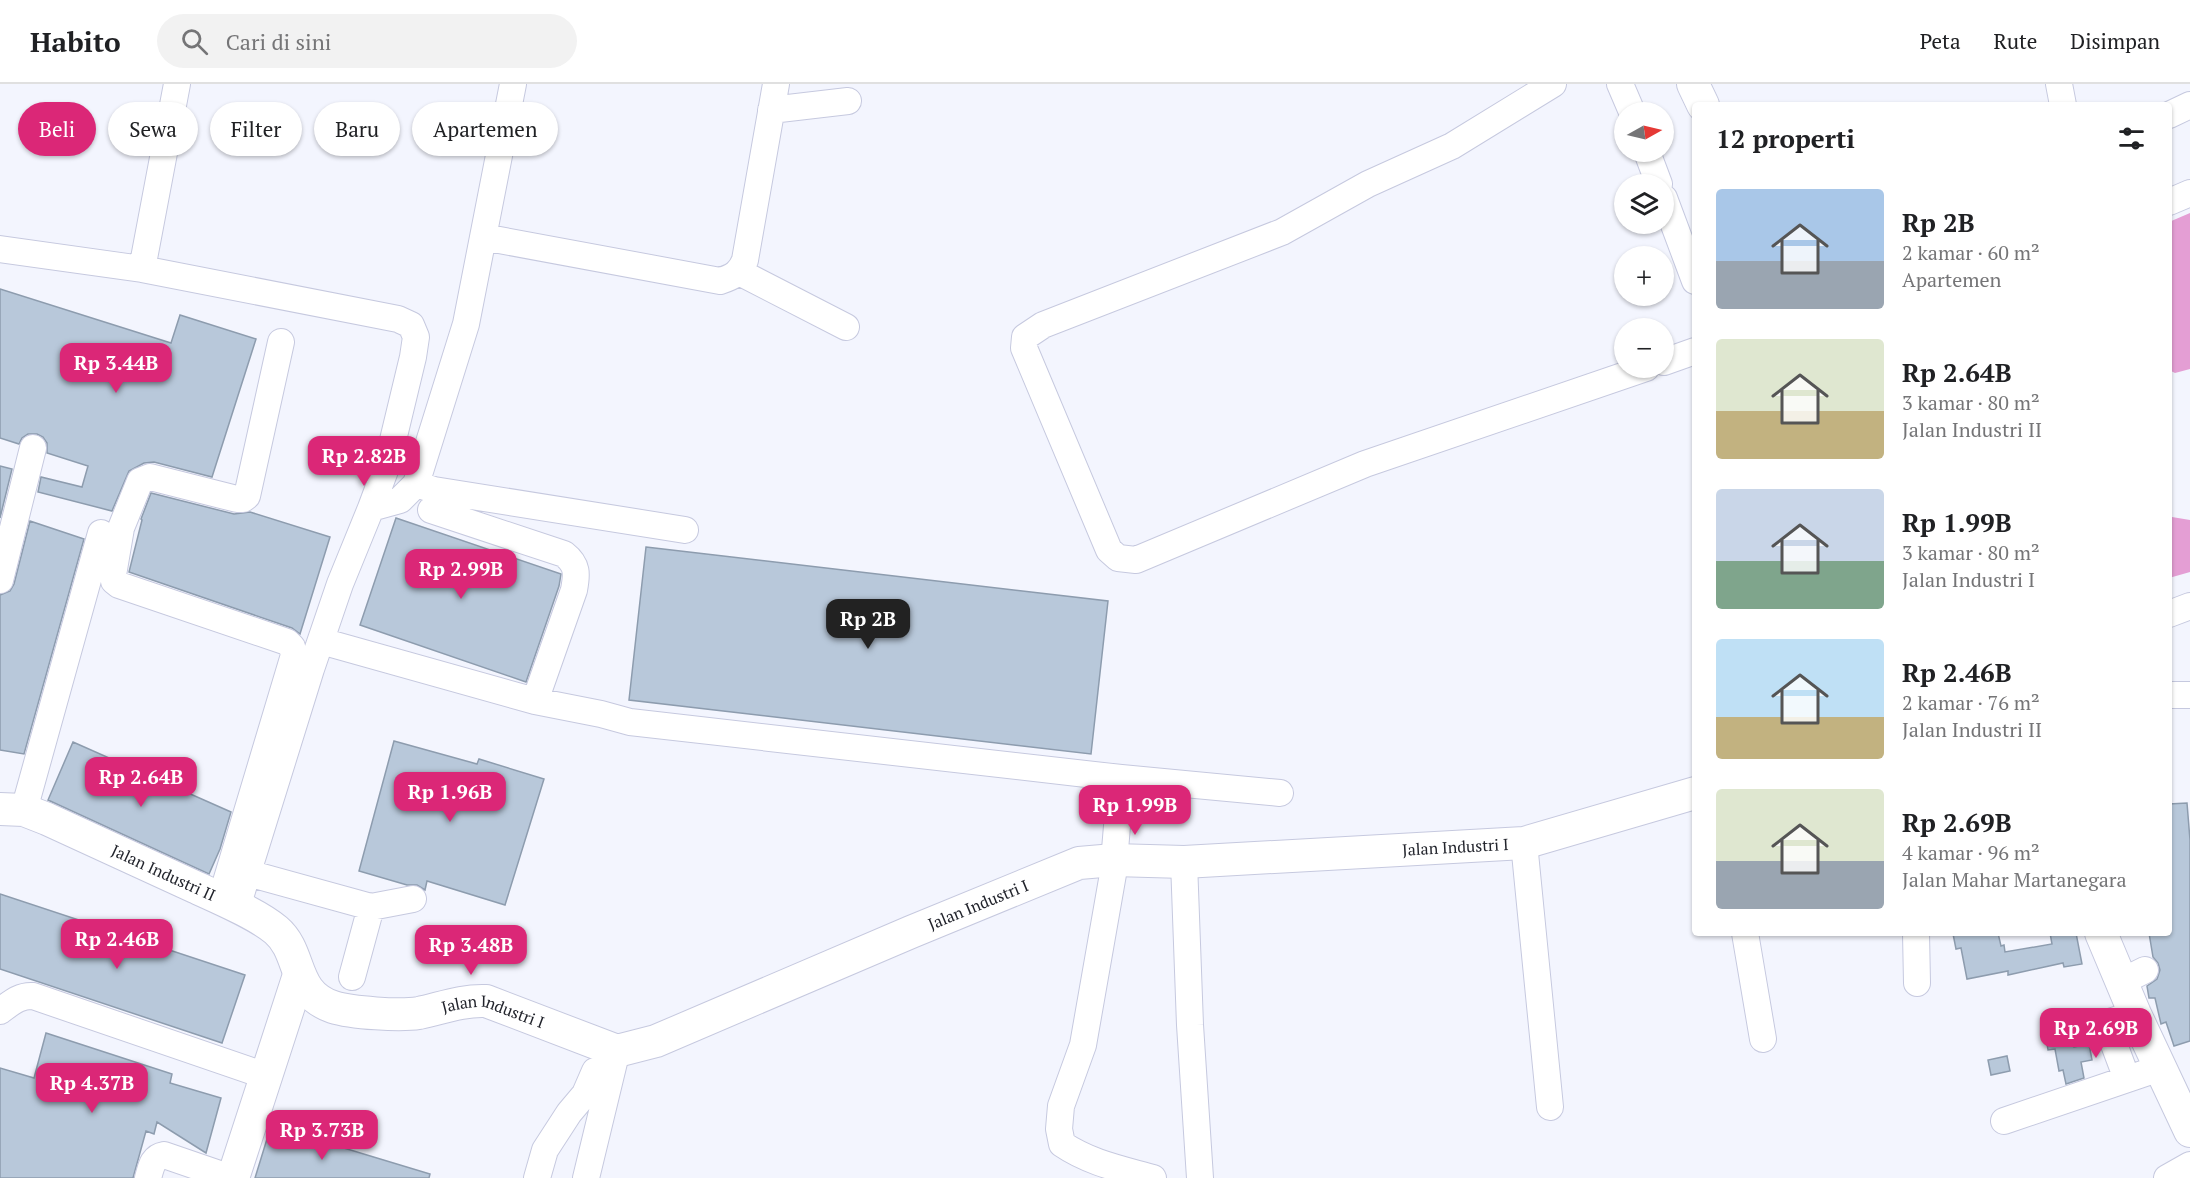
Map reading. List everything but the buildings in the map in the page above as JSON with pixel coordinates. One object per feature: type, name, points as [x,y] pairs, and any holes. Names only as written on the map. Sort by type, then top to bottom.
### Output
[{"type":"main road","points":[[1693,84],[1702,102]]},
{"type":"main road","points":[[1710,84],[1719,102]]},
{"type":"main road","name":"Jalan Industri I","points":[[299,975],[317,1000],[335,1007],[370,1012],[415,1013],[470,1000],[486,1001],[614,1059],[1079,863],[1114,860],[1184,862],[1524,843],[1692,794]]},
{"type":"main road","name":"Jalan Industri II","points":[[12,809],[233,905],[276,930],[292,953],[299,975]]},
{"type":"main road","points":[[2103,936],[2133,976],[2121,1018],[2160,1068],[2190,1131]]},
{"type":"main road","points":[[232,1178],[299,975]]},
{"type":"street","points":[[142,269],[177,84]]},
{"type":"street","points":[[371,508],[400,500],[416,484],[466,324],[513,84]]},
{"type":"street","points":[[483,237],[720,280],[731,278],[739,272],[745,260],[776,84]]},
{"type":"street","points":[[1553,84],[1452,146],[1368,184],[1282,231],[1043,325],[1025,337],[1024,348],[1109,550],[1118,558],[1136,560],[1365,464],[1617,378]]},
{"type":"street","points":[[1620,84],[1628,102]]},
{"type":"street","points":[[2058,84],[2061,102]]},
{"type":"street","points":[[771,110],[848,101]]},
{"type":"street","points":[[2172,114],[2190,105]]},
{"type":"street","points":[[2172,201],[2190,193]]},
{"type":"street","points":[[1674,225],[1692,273]]},
{"type":"street","points":[[0,249],[142,269],[398,319],[411,325],[416,337],[414,357],[387,465],[340,584],[248,873],[233,905]]},
{"type":"street","points":[[739,272],[846,327]]},
{"type":"street","points":[[233,905],[226,882],[294,655],[292,646],[287,642],[119,585],[114,581],[113,574],[122,528],[140,481],[145,477],[237,499],[247,496],[281,342]]},
{"type":"street","points":[[1674,358],[1692,352]]},
{"type":"street","points":[[0,580],[33,448]]},
{"type":"street","points":[[416,484],[434,490],[685,530]]},
{"type":"street","points":[[431,510],[564,554],[572,560],[577,571],[574,590],[535,702]]},
{"type":"street","points":[[12,809],[101,533]]},
{"type":"street","points":[[2172,613],[2190,606]]},
{"type":"street","points":[[321,641],[535,702],[601,714],[630,722],[1121,778],[1280,793]]},
{"type":"street","points":[[2172,695],[2190,695]]},
{"type":"street","points":[[1121,778],[1113,874],[1083,1045],[1061,1106],[1059,1129],[1062,1144],[1076,1154],[1095,1162],[1153,1178]]},
{"type":"street","points":[[1524,843],[1550,1107]]},
{"type":"street","points":[[1184,862],[1190,1025],[1200,1178]]},
{"type":"street","points":[[248,873],[371,907],[413,899]]},
{"type":"street","points":[[352,977],[371,907]]},
{"type":"street","points":[[1746,936],[1763,1039]]},
{"type":"street","points":[[1916,936],[1917,983]]},
{"type":"street","points":[[0,1011],[25,995],[33,996],[266,1076]]},
{"type":"street","points":[[2077,1032],[2121,1018],[2127,1079]]},
{"type":"street","points":[[537,1178],[545,1150],[569,1113],[585,1094],[595,1071],[614,1059]]},
{"type":"street","points":[[586,1178],[614,1059]]},
{"type":"street","points":[[2004,1121],[2160,1068]]},
{"type":"street","points":[[148,1178],[154,1160],[164,1155],[232,1178]]},
{"type":"street","points":[[2167,1178],[2190,1165]]},
{"type":"shaded area","points":[[2190,213],[2190,369],[2175,373],[2172,372],[2172,221]]},
{"type":"shaded area","points":[[2172,517],[2190,520],[2190,572],[2172,577]]}]
